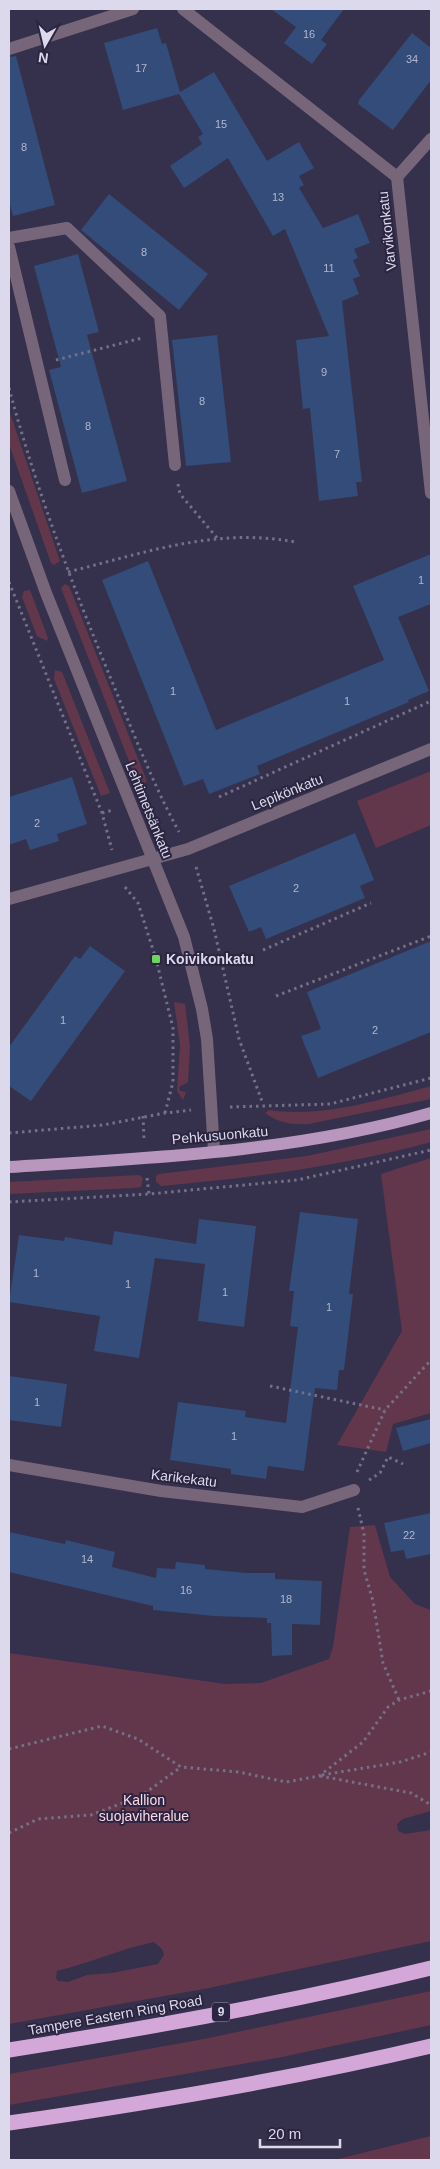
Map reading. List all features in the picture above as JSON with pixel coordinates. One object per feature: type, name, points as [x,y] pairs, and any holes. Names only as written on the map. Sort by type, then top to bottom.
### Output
[{"type":"highway","name":"Tampere Eastern Ring Road","points":[[9,2050],[124,2031],[358,1986],[431,1968]]},
{"type":"highway","points":[[9,2123],[126,2106],[370,2061],[431,2046]]},
{"type":"main road","name":"Pehkusuonkatu","points":[[9,1166],[214,1152],[297,1142],[431,1113]]},
{"type":"street","points":[[9,49],[133,9]]},
{"type":"street","name":"Varvikonkatu","points":[[183,9],[396,177],[431,493]]},
{"type":"street","points":[[396,177],[431,139]]},
{"type":"street","points":[[9,238],[67,228],[160,316],[175,465]]},
{"type":"street","points":[[9,247],[65,480]]},
{"type":"street","name":"Lehtimetsänkatu","points":[[9,490],[46,593],[184,937],[202,1009],[207,1038],[214,1152]]},
{"type":"street","name":"Lepikönkatu","points":[[153,860],[188,848],[431,749]]},
{"type":"street","points":[[9,899],[153,860]]},
{"type":"street","name":"Karikekatu","points":[[9,1465],[161,1491],[302,1507],[354,1490]]},
{"type":"path","points":[[37,365],[162,333]]},
{"type":"path","points":[[9,388],[21,433],[68,572],[159,795],[188,848],[198,871],[247,1066],[263,1104]]},
{"type":"path","points":[[175,465],[180,494],[218,539]]},
{"type":"path","points":[[68,572],[186,542],[266,537],[295,542]]},
{"type":"path","points":[[9,582],[102,813],[126,890],[138,904],[156,959],[172,1022],[175,1049],[173,1082],[165,1112]]},
{"type":"path","points":[[219,797],[431,700]]},
{"type":"path","points":[[263,950],[371,903]]},
{"type":"path","points":[[276,996],[431,936]]},
{"type":"path","points":[[9,1202],[149,1194],[298,1180],[431,1150]]},
{"type":"path","points":[[398,1700],[383,1663],[373,1601],[364,1570],[364,1534],[354,1490],[357,1468],[385,1410],[431,1360]]},
{"type":"path","points":[[270,1386],[385,1410]]},
{"type":"path","points":[[354,1490],[380,1473],[388,1457],[403,1464]]},
{"type":"path","points":[[319,1776],[363,1742],[388,1707],[398,1700],[431,1691]]},
{"type":"path","points":[[9,1749],[102,1726],[138,1739],[181,1767],[239,1772],[286,1782],[400,1762],[431,1752]]},
{"type":"path","points":[[9,1832],[38,1819],[92,1815],[141,1796],[181,1767]]},
{"type":"path","points":[[319,1776],[411,1794],[431,1805]]},
{"type":"green space","points":[[9,410],[60,561],[54,565],[51,563],[9,444]]},
{"type":"green space","points":[[65,584],[69,586],[147,781],[145,783],[138,784],[61,588]]},
{"type":"green space","points":[[30,590],[48,638],[47,641],[37,636],[22,597],[24,591]]},
{"type":"green space","points":[[55,670],[62,672],[110,793],[101,796],[54,679]]},
{"type":"green space","points":[[431,771],[431,825],[376,848],[357,801]]},
{"type":"green space","points":[[174,1002],[185,1004],[190,1047],[188,1082],[179,1087],[180,1091],[186,1092],[183,1100],[177,1091],[180,1045]]},
{"type":"green space","points":[[431,1086],[431,1099],[309,1124],[286,1123],[265,1113],[269,1110],[310,1112],[330,1110],[371,1102]]},
{"type":"green space","points":[[431,1129],[431,1142],[364,1158],[297,1170],[195,1183],[161,1186],[156,1182],[156,1176],[159,1174],[307,1156]]},
{"type":"green space","points":[[431,1158],[431,1413],[393,1424],[386,1452],[337,1445],[402,1331],[381,1174]]},
{"type":"green space","points":[[139,1175],[143,1178],[141,1187],[9,1194],[9,1182]]},
{"type":"green space","name":"Kallion suojaviheralue","points":[[375,1525],[390,1577],[415,1604],[431,1610],[431,1811],[403,1819],[397,1824],[398,1831],[405,1834],[431,1830],[431,1941],[209,1988],[9,2024],[9,1653],[225,1684],[261,1683],[329,1659],[333,1647],[350,1527]],"holes":[[[154,1942],[162,1949],[164,1955],[158,1964],[112,1973],[87,1975],[68,1982],[58,1981],[56,1978],[57,1971],[141,1945]]]},
{"type":"green space","points":[[431,1991],[431,2025],[282,2057],[9,2105],[9,2074],[204,2039]]},
{"type":"green space","points":[[431,2136],[431,2160],[334,2160]]},
{"type":"building","points":[[271,9],[344,9],[321,40],[327,44],[312,64],[284,43],[296,27]]},
{"type":"building","points":[[157,28],[162,44],[166,43],[180,92],[214,72],[267,161],[299,142],[314,168],[299,176],[304,185],[299,188],[323,228],[358,214],[370,243],[354,249],[358,258],[353,260],[360,276],[353,279],[359,294],[342,301],[362,482],[356,482],[358,496],[319,501],[310,408],[303,409],[296,340],[329,336],[285,229],[273,236],[228,158],[184,188],[170,166],[202,144],[198,137],[203,134],[179,94],[123,110],[104,43]]},
{"type":"building","points":[[412,33],[431,48],[431,80],[393,130],[358,104],[359,100]]},
{"type":"building","points":[[16,56],[55,205],[13,216],[9,201],[9,57]]},
{"type":"building","points":[[109,194],[208,274],[179,310],[81,230]]},
{"type":"building","points":[[78,254],[99,332],[87,335],[127,481],[82,493],[49,370],[61,367],[34,266]]},
{"type":"building","points":[[217,335],[231,462],[186,466],[172,340]]},
{"type":"building","points":[[431,554],[431,604],[398,617],[429,691],[408,700],[409,702],[257,766],[260,774],[209,794],[203,779],[184,786],[102,580],[148,561],[216,730],[384,660],[353,586]]},
{"type":"building","points":[[72,777],[87,824],[57,834],[59,841],[30,850],[26,839],[9,845],[9,797]]},
{"type":"building","points":[[355,833],[374,880],[360,886],[365,898],[266,939],[261,927],[249,932],[229,886]]},
{"type":"building","points":[[431,941],[431,1032],[318,1078],[301,1036],[321,1029],[307,992]]},
{"type":"building","points":[[90,946],[125,971],[31,1101],[9,1086],[9,1047],[75,956],[80,959]]},
{"type":"building","points":[[300,1212],[358,1219],[349,1294],[353,1294],[344,1370],[339,1370],[337,1390],[315,1388],[304,1471],[268,1466],[266,1479],[231,1474],[231,1469],[170,1460],[178,1402],[246,1411],[245,1417],[286,1423],[298,1327],[290,1326],[294,1291],[289,1291]]},
{"type":"building","points":[[199,1219],[256,1226],[244,1327],[198,1321],[205,1264],[155,1258],[139,1358],[94,1351],[100,1316],[9,1302],[19,1235],[64,1241],[65,1237],[112,1245],[114,1231],[196,1244]]},
{"type":"building","points":[[9,1376],[67,1384],[61,1427],[9,1420]]},
{"type":"building","points":[[431,1419],[431,1443],[403,1451],[396,1428]]},
{"type":"building","points":[[431,1513],[431,1554],[406,1559],[404,1550],[391,1552],[384,1523]]},
{"type":"building","points":[[9,1532],[65,1544],[66,1540],[115,1552],[112,1567],[156,1578],[157,1568],[175,1569],[176,1562],[205,1565],[205,1569],[246,1573],[275,1573],[275,1579],[322,1581],[320,1625],[292,1624],[292,1655],[272,1656],[271,1623],[267,1623],[267,1618],[214,1616],[153,1610],[153,1606],[9,1572]]},
{"type":"place","name":"Koivikonkatu","points":[[156,959]]}]
